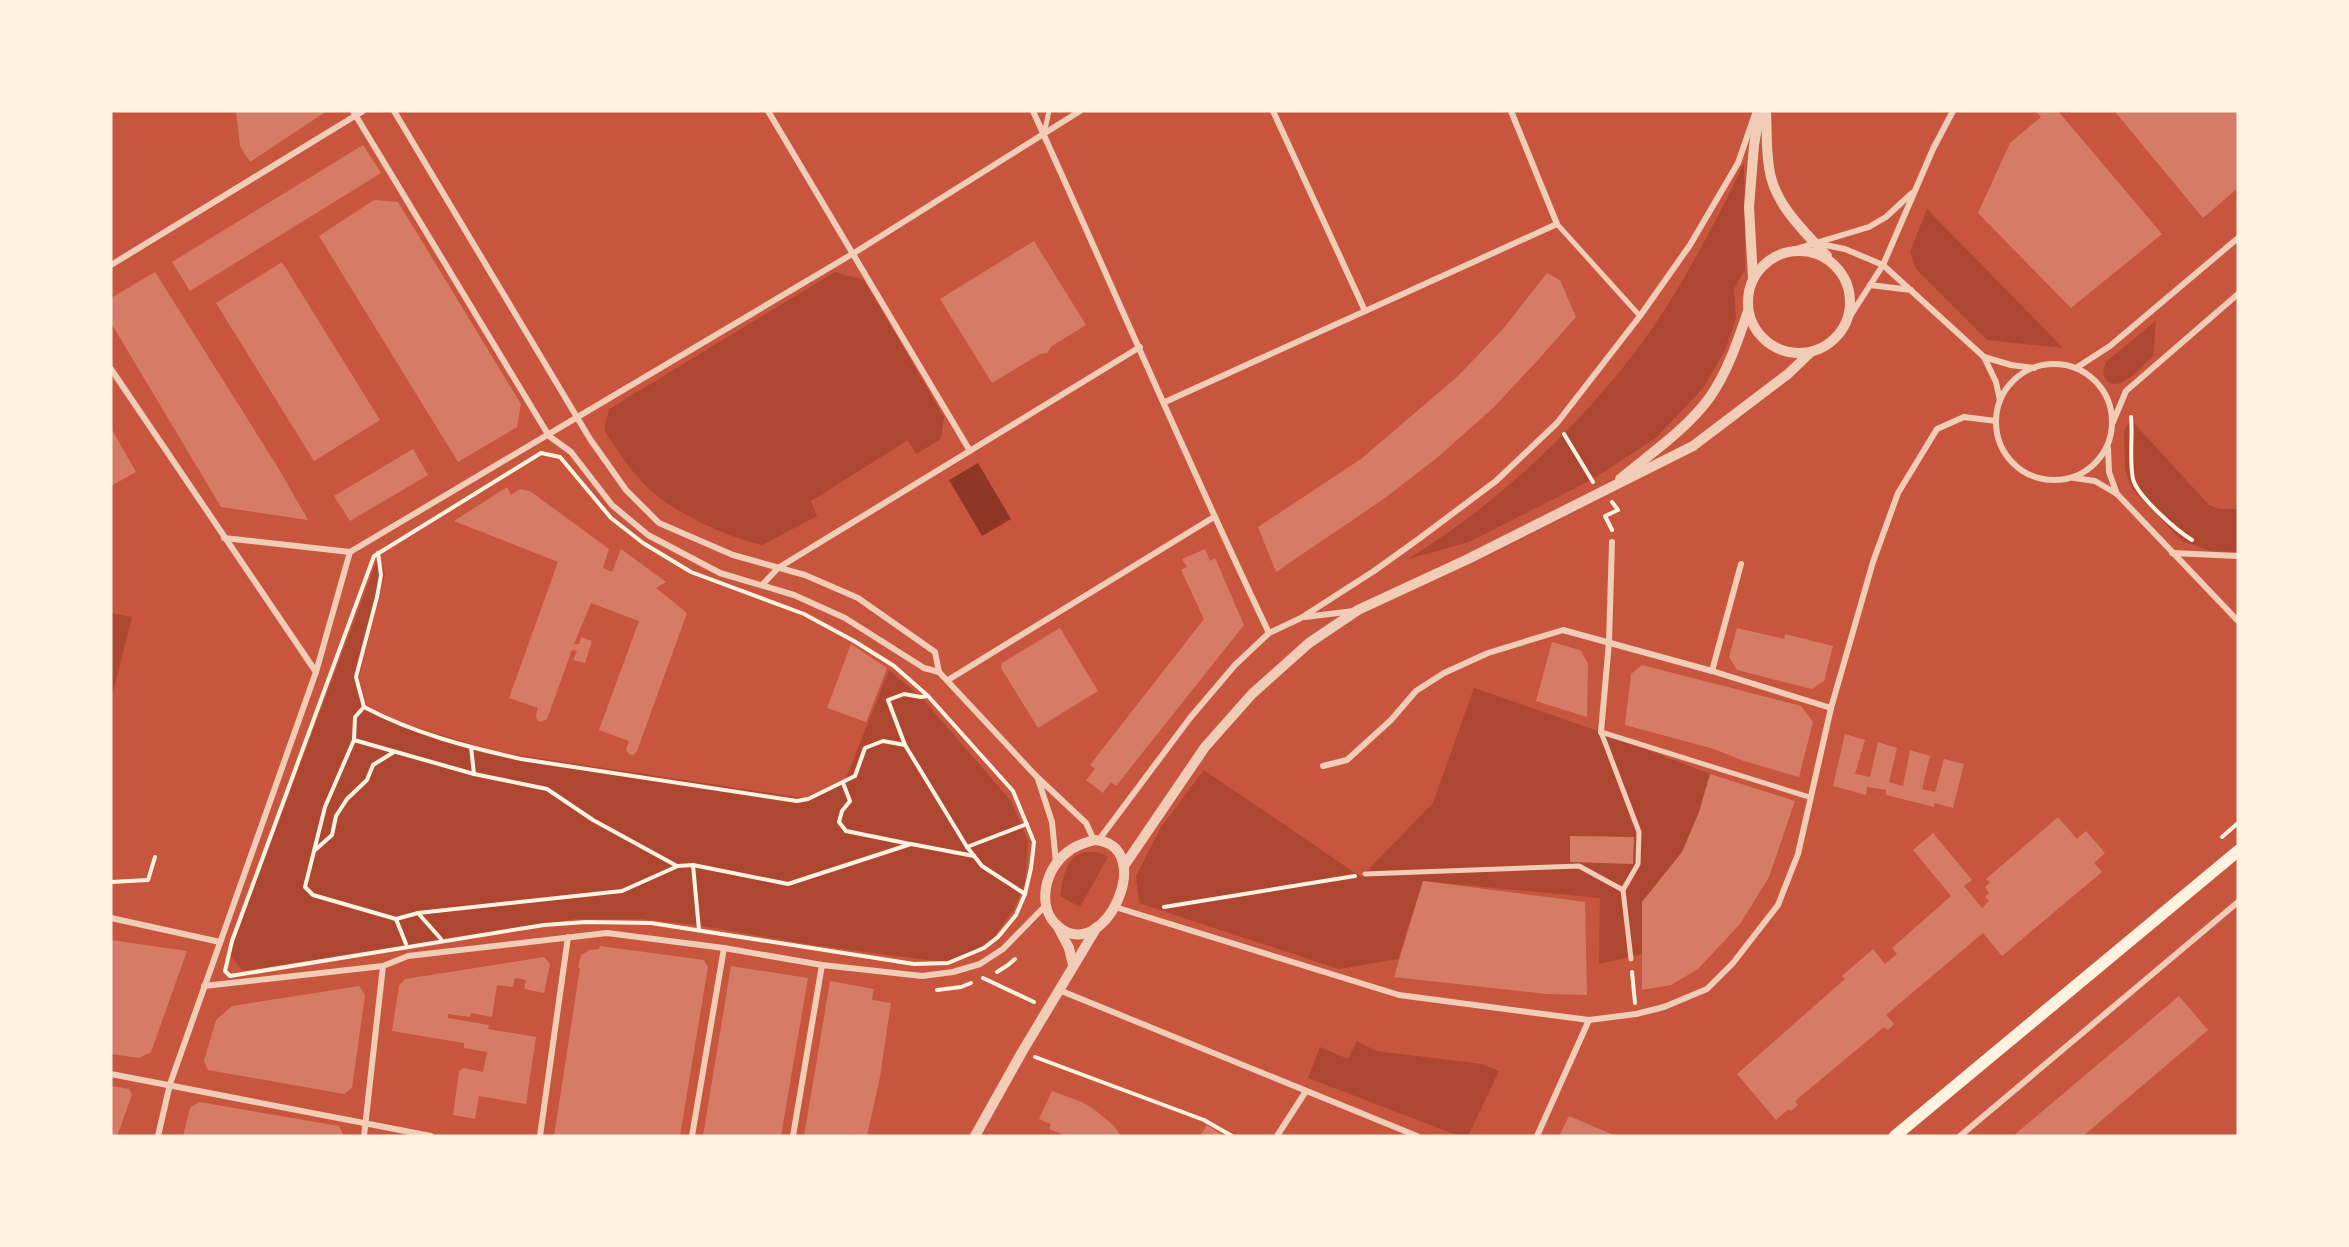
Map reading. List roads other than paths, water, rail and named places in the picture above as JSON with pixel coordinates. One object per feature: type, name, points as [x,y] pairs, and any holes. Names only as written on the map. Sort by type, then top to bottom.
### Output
[{"type":"main road","points":[[1895,1136],[2238,851]]},
{"type":"street","points":[[111,265],[354,113],[363,111]]},
{"type":"street","points":[[394,111],[590,439],[626,490],[659,523],[733,555],[805,575],[858,598],[935,652],[939,672]]},
{"type":"street","points":[[768,111],[970,451]]},
{"type":"street","points":[[1033,111],[1165,402],[1214,517],[1269,633]]},
{"type":"street","points":[[1044,134],[1049,111]]},
{"type":"street","points":[[224,538],[350,552],[854,253],[1080,111]]},
{"type":"street","points":[[1273,111],[1365,311]]},
{"type":"street","points":[[1511,111],[1557,224],[1640,316]]},
{"type":"street","points":[[1758,111],[1749,207],[1753,278],[1748,294],[1748,311],[1753,327],[1764,340],[1778,349],[1794,353],[1811,352],[1837,337],[1883,265],[1914,190],[1953,111]]},
{"type":"street","points":[[1096,841],[1190,718],[1235,665],[1269,633],[1301,618],[1374,571],[1496,481],[1557,423],[1640,316],[1690,245],[1738,163],[1758,111]]},
{"type":"street","points":[[1766,111],[1768,168],[1773,184],[1788,211],[1838,267],[1846,280],[1850,295],[1850,310],[1845,324]]},
{"type":"street","points":[[354,113],[549,435],[571,452],[612,505],[648,535],[720,573],[794,595],[845,618],[924,668],[939,672],[1036,776],[1086,824],[1096,841]]},
{"type":"street","points":[[1753,278],[1768,260],[1789,251],[1869,227],[1886,217],[1914,190]]},
{"type":"street","points":[[1165,402],[1557,224]]},
{"type":"street","points":[[2076,369],[2110,346],[2238,238]]},
{"type":"street","points":[[1815,243],[1845,249],[1883,265],[1984,357],[1996,382],[2000,401]]},
{"type":"street","points":[[1789,251],[1807,250],[1824,256],[1838,267]]},
{"type":"street","points":[[1870,285],[1911,290]]},
{"type":"street","points":[[2117,494],[2109,472],[2108,448],[2113,423],[2128,389],[2238,294]]},
{"type":"street","points":[[1604,492],[1670,438],[1709,397],[1737,343],[1748,311]]},
{"type":"street","points":[[763,584],[778,568],[1140,347]]},
{"type":"street","points":[[1124,866],[1205,747],[1252,694],[1309,643],[1358,610],[1604,492],[1693,446],[1788,374],[1811,352]]},
{"type":"street","points":[[1984,357],[2011,365],[2035,368]]},
{"type":"street","points":[[2108,448],[2090,468],[2056,481],[2042,479],[2023,471],[2008,458],[1999,441],[1996,421],[2000,401],[2010,385],[2022,374],[2035,368],[2050,365],[2076,369],[2091,377],[2103,390],[2110,406],[2113,423]]},
{"type":"street","points":[[111,369],[316,672]]},
{"type":"street","points":[[1115,908],[1398,994],[1589,1020],[1636,1014],[1665,1007],[1707,989],[1733,963],[1778,905],[1798,854],[1809,797],[1831,708],[1873,562],[1898,493],[1938,429],[1964,417],[1996,421]]},
{"type":"street","points":[[2070,477],[2095,481],[2117,494],[2238,621]]},
{"type":"street","points":[[948,680],[1214,517]]},
{"type":"street","points":[[1612,542],[1610,642],[1601,732],[1639,832],[1638,864],[1623,890],[1631,959]]},
{"type":"street","points":[[158,1136],[170,1084],[316,672],[350,552]]},
{"type":"street","points":[[2172,553],[2238,556]]},
{"type":"street","points":[[1712,671],[1741,564]]},
{"type":"street","points":[[1301,618],[1358,610]]},
{"type":"street","points":[[1323,766],[1347,760],[1391,720],[1416,691],[1444,673],[1488,653],[1563,630],[1712,671],[1831,708]]},
{"type":"street","points":[[1601,732],[1809,797]]},
{"type":"street","points":[[1036,776],[1052,822],[1056,864]]},
{"type":"street","points":[[975,1136],[1073,965],[1097,927],[1115,908],[1124,886],[1124,866],[1113,846],[1096,841],[1082,843],[1067,851],[1048,877],[1046,905],[1069,948],[1073,965]]},
{"type":"street","points":[[1365,874],[1579,866],[1623,890]]},
{"type":"street","points":[[1960,1136],[2238,902]]},
{"type":"street","points":[[204,987],[383,966],[408,956],[607,933],[724,948],[822,965],[922,976],[953,972],[980,964],[1003,949],[1046,905]]},
{"type":"street","points":[[111,918],[220,942]]},
{"type":"street","points":[[1058,927],[1078,934],[1097,927]]},
{"type":"street","points":[[540,1136],[568,936]]},
{"type":"street","points":[[692,1136],[724,948]]},
{"type":"street","points":[[793,1136],[822,965]]},
{"type":"street","points":[[364,1136],[383,966]]},
{"type":"street","points":[[1059,990],[1417,1136]]},
{"type":"street","points":[[1537,1136],[1589,1020]]},
{"type":"street","points":[[111,1074],[431,1136]]},
{"type":"street","points":[[1277,1136],[1306,1091]]}]
